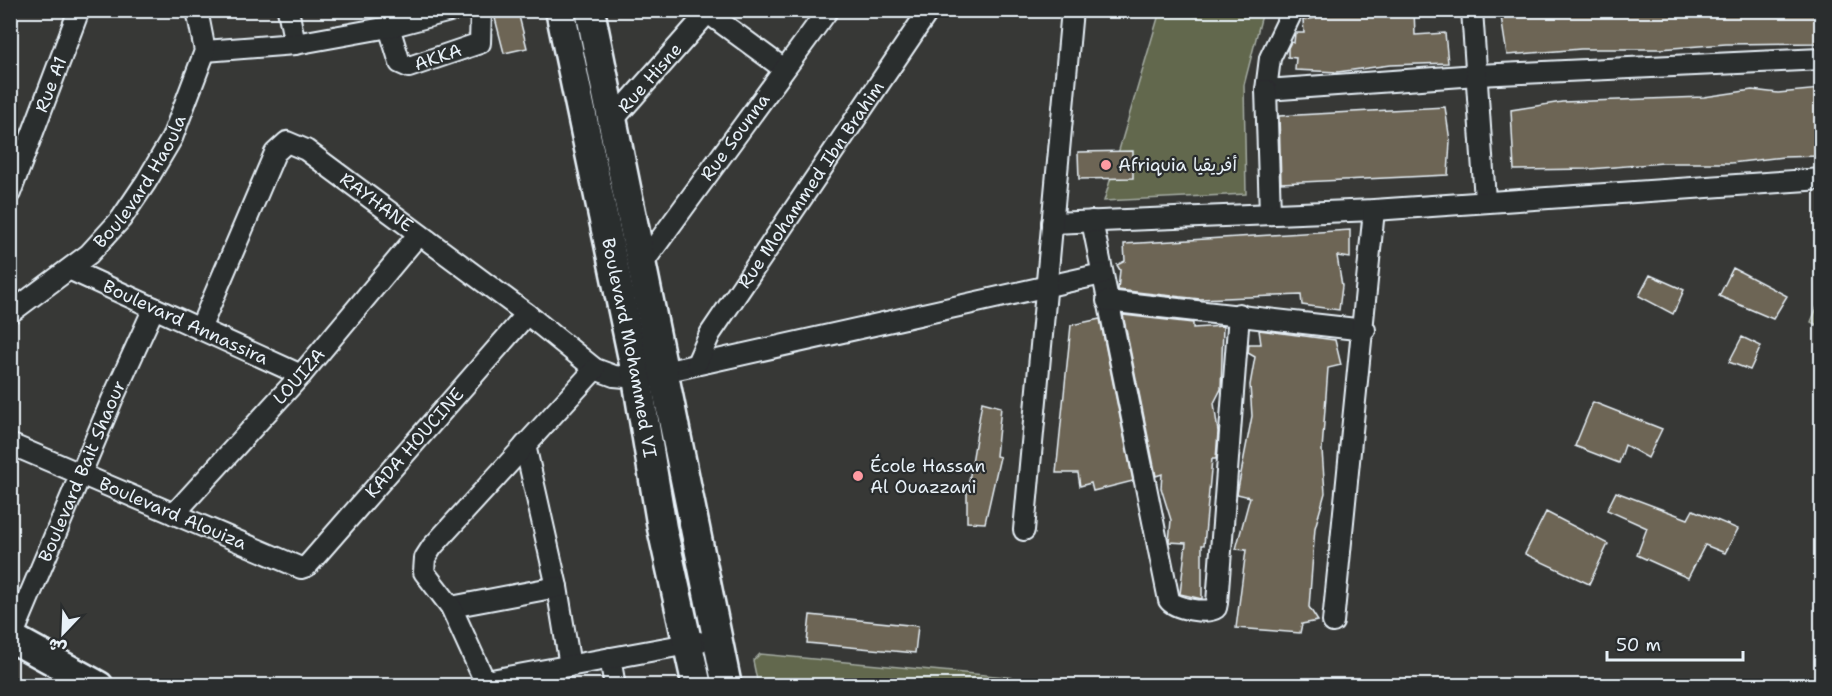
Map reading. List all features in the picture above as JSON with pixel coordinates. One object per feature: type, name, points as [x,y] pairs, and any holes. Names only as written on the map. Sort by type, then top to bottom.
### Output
[{"type":"main road","name":"Boulevard Mohammed VI","points":[[560,10],[637,378],[662,528],[697,686]]},
{"type":"main road","name":"Boulevard Mohammed VI","points":[[597,16],[613,120],[727,686]]},
{"type":"main road","points":[[11,637],[91,683]]},
{"type":"street","name":"Rue A1","points":[[10,193],[79,10]]},
{"type":"street","points":[[197,10],[205,51],[296,44],[379,22],[454,10]]},
{"type":"street","points":[[288,10],[296,44]]},
{"type":"street","name":"AKKA","points":[[379,22],[400,63],[409,67],[480,43],[480,10]]},
{"type":"street","name":"Rue Sounna","points":[[643,263],[828,10]]},
{"type":"street","name":"Rue Mohammed Ibn Brahim","points":[[697,363],[710,334],[929,10]]},
{"type":"street","points":[[1024,530],[1072,10]]},
{"type":"street","points":[[1270,213],[1266,90],[1270,58],[1293,10]]},
{"type":"street","points":[[1472,10],[1485,200]]},
{"type":"street","points":[[710,12],[784,69]]},
{"type":"street","name":"Rue Hisne","points":[[613,120],[710,12]]},
{"type":"street","name":"Boulevard Haoula","points":[[10,313],[71,270],[122,219],[172,138],[205,51]]},
{"type":"street","points":[[1266,90],[1477,75],[1821,59]]},
{"type":"street","name":"RAYHANE","points":[[200,329],[275,153],[287,142],[306,150],[527,314],[595,369],[614,376],[637,378]]},
{"type":"street","points":[[1052,223],[1374,210],[1485,200],[1821,179]]},
{"type":"street","points":[[1334,622],[1365,330],[1374,210]]},
{"type":"street","points":[[1092,221],[1169,600],[1174,606],[1210,611],[1216,608],[1239,314]]},
{"type":"street","name":"LOUIZA","points":[[174,514],[301,375],[418,235]]},
{"type":"street","name":"Boulevard Annassira","points":[[71,270],[301,375]]},
{"type":"street","points":[[637,378],[1102,274]]},
{"type":"street","points":[[1107,301],[1239,314],[1365,330]]},
{"type":"street","name":"Boulevard Bait Shaour","points":[[11,637],[154,308]]},
{"type":"street","name":"KADA HOUCINE","points":[[301,568],[307,566],[527,314]]},
{"type":"street","points":[[595,369],[424,558],[424,572],[451,607],[487,683],[532,679],[570,666],[717,639]]},
{"type":"street","name":"Boulevard Alouiza","points":[[10,444],[301,568]]},
{"type":"street","points":[[525,445],[557,587],[570,666]]},
{"type":"street","points":[[451,607],[557,587]]},
{"type":"street","points":[[610,658],[615,686]]},
{"type":"green space","points":[[1160,11],[1263,11],[1244,85],[1246,194],[1104,201]]},
{"type":"green space","points":[[1821,298],[1821,327],[1811,322]]},
{"type":"green space","points":[[760,654],[1091,685],[758,685],[753,661]]},
{"type":"building","points":[[1314,10],[1414,10],[1415,35],[1445,33],[1448,63],[1390,65],[1338,72],[1295,70],[1296,58],[1288,57],[1288,48],[1291,42],[1294,43],[1295,33],[1304,33],[1303,20],[1316,18]]},
{"type":"building","points":[[1500,10],[1821,10],[1821,43],[1726,44],[1659,49],[1581,49],[1507,55]]},
{"type":"building","points":[[518,12],[527,48],[504,53],[495,18]]},
{"type":"building","points":[[1821,89],[1821,156],[1783,157],[1731,163],[1663,163],[1590,169],[1514,170],[1511,110],[1562,102],[1704,97],[1752,90],[1778,93]]},
{"type":"building","points":[[1445,107],[1450,141],[1448,175],[1281,183],[1279,116]]},
{"type":"building","name":"Afriquia أفريقيا","points":[[1133,151],[1133,178],[1079,179],[1078,152]]},
{"type":"building","points":[[1350,230],[1350,258],[1337,256],[1342,286],[1339,310],[1302,305],[1301,295],[1200,299],[1118,290],[1120,270],[1117,265],[1125,261],[1124,244]]},
{"type":"building","points":[[1733,268],[1787,296],[1773,319],[1719,296]]},
{"type":"building","points":[[1650,275],[1684,290],[1673,314],[1639,296]]},
{"type":"building","points":[[1123,315],[1193,323],[1193,328],[1223,326],[1221,389],[1214,403],[1218,432],[1216,459],[1212,459],[1204,545],[1202,545],[1202,599],[1180,594],[1186,543],[1169,542],[1171,520],[1161,488],[1162,474],[1156,476]]},
{"type":"building","points":[[1100,319],[1133,481],[1093,491],[1091,483],[1080,486],[1078,473],[1056,473],[1071,325]]},
{"type":"building","points":[[1259,330],[1335,340],[1341,365],[1328,368],[1322,450],[1325,493],[1315,528],[1309,607],[1318,621],[1302,624],[1300,633],[1236,628],[1246,550],[1236,549],[1250,497],[1237,494],[1252,416],[1250,385],[1255,357],[1248,353],[1249,344],[1261,344]]},
{"type":"building","points":[[1742,337],[1761,346],[1750,370],[1729,362]]},
{"type":"building","points":[[982,402],[1001,407],[996,456],[1000,457],[985,523],[967,522],[967,493]]},
{"type":"building","points":[[1593,402],[1662,429],[1648,458],[1625,445],[1619,463],[1575,446]]},
{"type":"building","points":[[1616,492],[1688,519],[1693,510],[1738,529],[1725,553],[1705,545],[1688,578],[1637,555],[1647,528],[1607,510]]},
{"type":"building","points":[[1546,512],[1608,544],[1589,584],[1525,554]]},
{"type":"building","points":[[810,615],[918,626],[915,653],[807,643]]},
{"type":"place","name":"Afriquia أفريقيا","points":[[1106,165]]},
{"type":"place","name":"École Hassan Al Ouazzani","points":[[858,476]]}]
